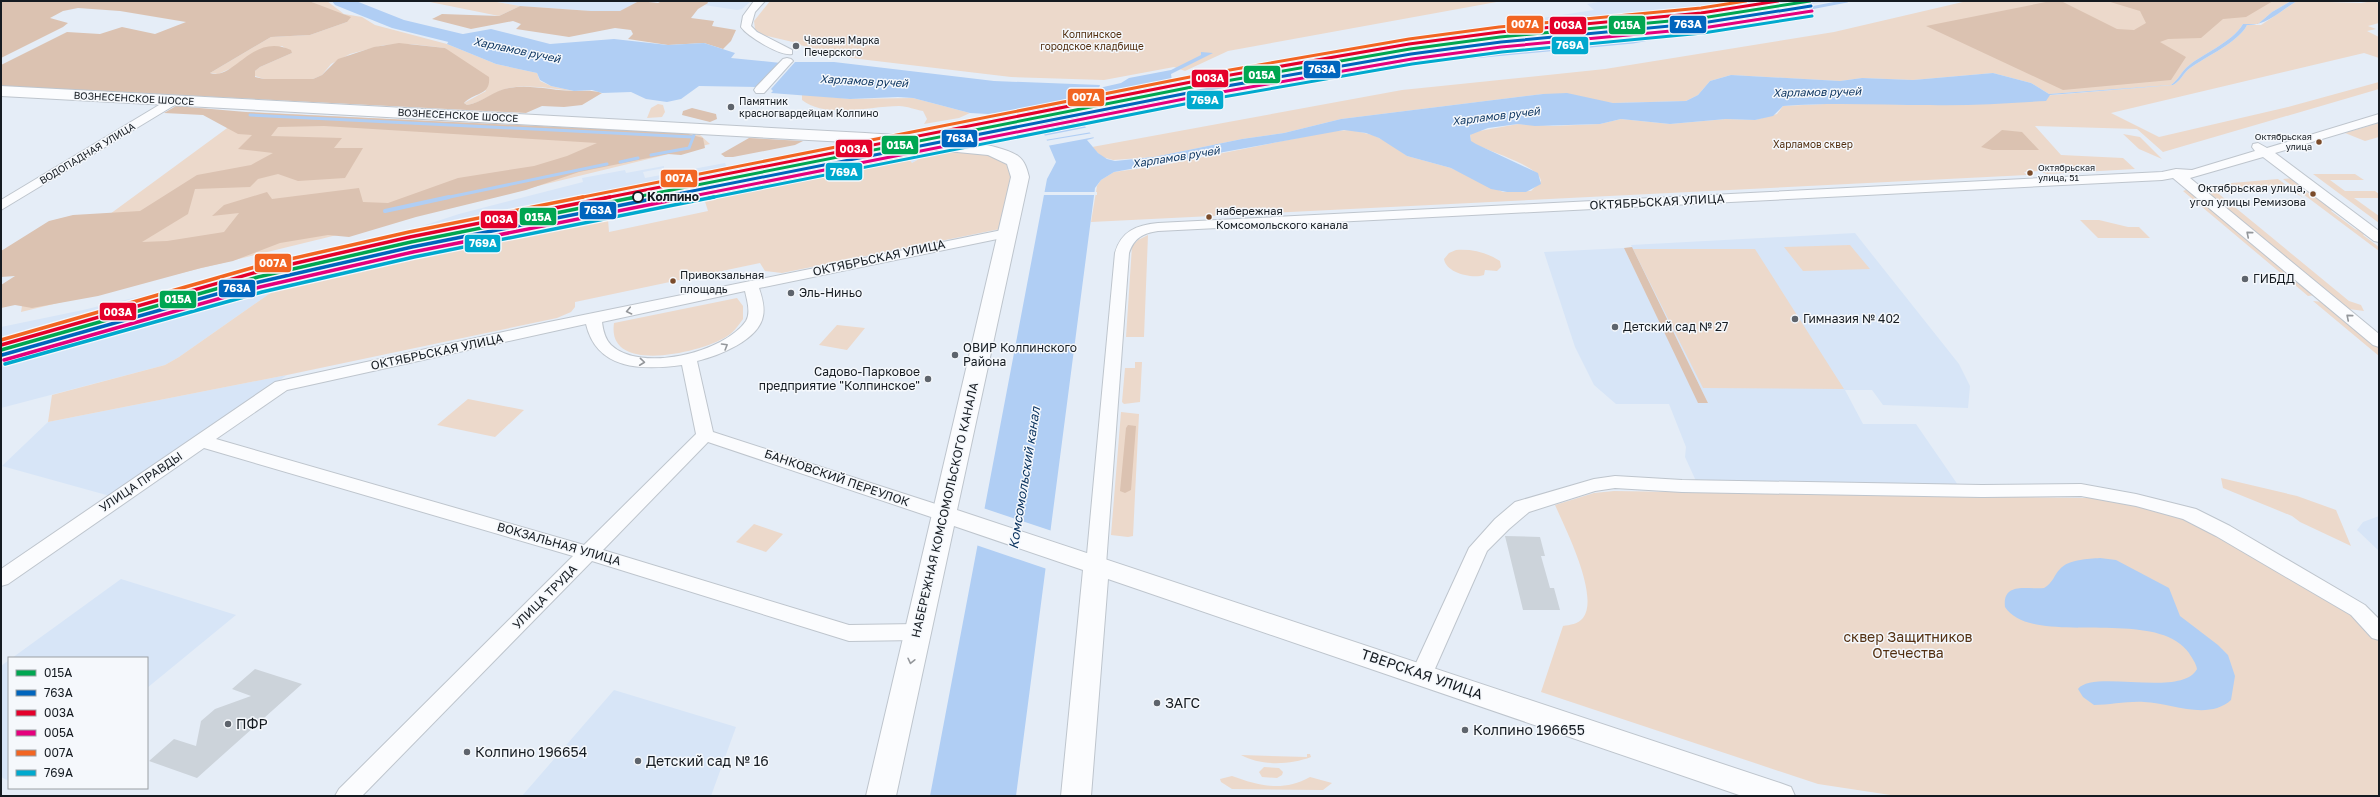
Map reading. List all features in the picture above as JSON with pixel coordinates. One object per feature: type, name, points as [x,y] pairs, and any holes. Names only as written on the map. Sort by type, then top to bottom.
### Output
[{"type":"street","points":[[760,1],[749,12],[746,19],[746,27],[753,34],[787,57],[760,90]]},
{"type":"street","name":"ВОЗНЕСЕНСКОЕ ШОССЕ","points":[[1,91],[740,130],[915,142]]},
{"type":"street","name":"ВОДОПАДНАЯ УЛИЦА","points":[[1,206],[174,100]]},
{"type":"street","name":"ОКТЯБРЬСКАЯ УЛИЦА","points":[[1096,565],[1122,253],[1126,239],[1138,231],[1173,227],[2148,178],[2176,174],[2193,174],[2379,108]]},
{"type":"street","name":"ОКТЯБРЬСКАЯ УЛИЦА","points":[[2264,149],[2379,118]]},
{"type":"street","name":"НАБЕРЕЖНАЯ КОМСОМОЛЬСКОГО КАНАЛА","points":[[881,796],[1020,177],[1020,171],[1013,160],[992,150],[915,142]]},
{"type":"street","points":[[2264,149],[2379,229]]},
{"type":"street","points":[[2264,149],[2379,238]]},
{"type":"street","points":[[2176,174],[2379,342]]},
{"type":"street","name":"ОКТЯБРЬСКАЯ УЛИЦА","points":[[751,286],[1007,233]]},
{"type":"street","points":[[751,286],[756,311],[753,324],[739,337],[719,350],[689,360],[666,363],[640,362],[618,357],[606,350],[599,340],[593,318],[751,286]]},
{"type":"street","name":"ОКТЯБРЬСКАЯ УЛИЦА","points":[[281,386],[593,318]]},
{"type":"street","points":[[689,360],[705,435]]},
{"type":"street","name":"УЛИЦА ПРАВДЫ","points":[[1,579],[281,386]]},
{"type":"street","name":"БАНКОВСКИЙ ПЕРЕУЛОК","points":[[705,435],[1063,554]]},
{"type":"street","name":"УЛИЦА ТРУДА","points":[[347,796],[590,553],[705,435]]},
{"type":"street","name":"ВОКЗАЛЬНАЯ УЛИЦА","points":[[202,440],[590,553],[849,633],[918,632]]},
{"type":"street","points":[[1422,674],[1479,548],[1502,524],[1522,507],[1594,486],[1615,482],[1682,486],[1982,491],[2081,490],[2136,500],[2189,514],[2222,531],[2358,610],[2379,632]]},
{"type":"street","name":"ТВЕРСКАЯ УЛИЦА","points":[[1063,554],[1780,796]]},
{"type":"street","points":[[1076,796],[1096,565]]},
{"type":"shaded area","points":[[1,1],[309,1],[351,17],[347,22],[310,35],[271,37],[210,73],[219,74],[255,51],[265,47],[277,46],[291,50],[292,53],[260,67],[255,71],[255,77],[264,79],[313,79],[322,75],[338,59],[374,47],[399,43],[445,48],[489,77],[489,83],[485,91],[472,97],[464,103],[467,105],[478,102],[498,91],[517,87],[534,87],[567,91],[592,91],[602,93],[582,105],[564,107],[542,106],[526,113],[1,86],[1,65],[67,32],[100,34],[122,27],[155,34],[186,22],[120,11],[78,8],[63,11],[50,18],[68,23],[63,27],[1,58]]},
{"type":"shaded area","points":[[491,1],[639,1],[621,11],[591,11],[520,6]]},
{"type":"shaded area","points":[[639,1],[658,3],[662,1],[707,1],[708,3],[698,9],[691,18],[714,21],[712,26],[736,30],[731,41],[723,49],[704,43],[668,45],[628,39],[633,34],[631,30],[615,28],[569,37],[516,29],[521,24],[513,21],[471,29],[432,19],[442,14],[499,16],[520,6],[591,11],[620,11]]},
{"type":"shaded area","points":[[678,1],[751,1],[742,9],[737,10]]},
{"type":"shaded area","points":[[1604,1],[1834,1],[1707,21],[1520,38],[1381,56],[1093,109],[1083,102],[1068,104],[1075,98],[1359,46],[1594,10],[1587,4]]},
{"type":"shaded area","points":[[2051,1],[2061,1],[2117,29],[2134,30],[2146,23],[2140,11],[2107,1],[2273,1],[2246,17],[2223,19],[2201,38],[2168,39],[2160,42],[2186,57],[2171,80],[2063,90],[1926,26]]},
{"type":"shaded area","points":[[176,106],[246,112],[685,133],[703,138],[705,148],[681,155],[668,154],[579,172],[526,190],[416,217],[349,237],[328,235],[280,243],[233,261],[201,268],[98,296],[32,308],[15,305],[1,308],[1,285],[15,276],[1,277],[1,251],[49,221],[73,215],[140,211],[197,175],[251,165],[273,153],[238,149],[252,135],[238,134],[203,115],[164,113]],"holes":[[[324,126],[597,143],[567,156],[534,166],[458,178],[388,203],[363,202],[359,188],[272,199],[267,192],[224,205],[212,216],[239,213],[224,232],[167,241],[142,242],[188,214],[195,189],[250,187],[258,179],[278,174],[298,181],[345,178],[363,148],[334,148],[342,138],[271,136],[278,127]]]},
{"type":"shaded area","points":[[692,108],[716,114],[717,119],[710,122],[682,115],[683,111]]},
{"type":"shaded area","points":[[2002,130],[2022,132],[2039,150],[1992,150],[1981,147]]},
{"type":"shaded area","points":[[749,138],[803,141],[795,145],[733,157],[725,157],[721,154]]},
{"type":"shaded area","points":[[880,142],[938,148],[912,163],[903,152],[696,193],[697,197],[601,217],[599,211],[411,250],[411,248],[299,273],[179,357],[165,365],[1,408],[1,327],[83,310],[410,232],[410,230],[459,214],[583,182],[582,178],[625,170],[626,173],[664,166],[664,168],[643,172],[645,178],[725,163],[727,168],[850,144],[853,148]]},
{"type":"shaded area","name":"Гимназия № 402","points":[[1855,233],[1959,364],[1970,386],[1968,408],[1883,405],[1872,390],[1845,390],[1863,424],[1916,424],[1958,485],[1696,481],[1685,457],[1686,447],[1669,404],[1616,404],[1594,385],[1575,347],[1544,252],[1624,248],[1698,402],[1708,403],[1631,245]]},
{"type":"shaded area","points":[[1632,247],[1708,403],[1698,403],[1624,248]]},
{"type":"shaded area","points":[[287,375],[110,496],[2,466],[48,422]]},
{"type":"shaded area","points":[[1128,425],[1136,426],[1131,490],[1125,493],[1120,491],[1126,428]]},
{"type":"shaded area","points":[[2379,516],[2379,551],[2357,530],[2363,522]]},
{"type":"shaded area","points":[[121,579],[236,615],[148,687],[148,657],[13,657]]},
{"type":"shaded area","points":[[8,661],[8,780],[1,777],[1,666]]},
{"type":"shaded area","name":"Детский сад № 16","points":[[614,690],[736,727],[711,796],[522,796]]},
{"type":"green space","points":[[309,1],[327,1],[344,14],[336,13]]},
{"type":"green space","points":[[425,1],[491,1],[520,6],[499,16]]},
{"type":"green space","name":"Колпинское городское кладбище","points":[[770,1],[1502,1],[1228,51],[1185,71],[1174,67],[1104,80],[1011,77],[851,58],[763,35],[755,29],[754,21]]},
{"type":"green space","points":[[1967,1],[2291,1],[2272,12],[2258,24],[2243,24],[2232,37],[2186,68],[2171,85],[2049,94],[2031,83],[1993,73],[1913,80],[1862,78],[1840,81],[1731,75],[1710,81],[1698,95],[1686,101],[1613,103],[1543,94],[1341,119],[1284,133],[1242,139],[1154,157],[1113,160],[1102,157],[1092,147],[1402,90],[1605,69],[1834,32]]},
{"type":"green space","name":"Харламов сквер","points":[[2297,1],[2361,3],[2373,1],[2379,3],[2379,23],[2368,26],[2376,29],[2367,31],[2379,37],[2379,58],[2364,53],[2111,113],[2159,137],[2288,107],[2379,82],[2379,89],[2163,152],[2137,129],[2035,126],[2061,155],[2123,158],[2135,169],[2047,174],[2038,171],[2024,172],[2027,175],[1091,222],[1097,186],[1101,180],[1114,172],[1158,166],[1333,131],[1351,130],[1373,135],[1389,143],[1407,156],[1451,168],[1503,192],[1531,191],[1541,181],[1538,175],[1522,164],[1471,142],[1470,135],[1474,132],[1518,124],[1553,126],[1600,124],[1621,119],[1670,124],[1726,119],[1755,120],[1777,114],[1783,106],[1845,103],[1931,105],[2173,85],[2190,68],[2221,49],[2237,37],[2247,25],[2261,25]]},
{"type":"green space","points":[[344,14],[362,17],[375,25],[447,44],[496,64],[537,73],[540,81],[551,86],[574,91],[525,86],[509,88],[478,102],[467,105],[464,103],[486,91],[445,48],[411,44],[384,45],[350,54],[331,64],[322,75],[313,79],[264,79],[255,76],[255,71],[260,67],[292,53],[282,46],[218,74],[210,73],[271,37],[310,35],[347,22]]},
{"type":"green space","points":[[802,94],[850,99],[913,98],[970,113],[959,118],[924,124],[927,119],[923,111],[908,107],[899,106],[849,110],[823,109],[812,106],[802,100]]},
{"type":"green space","points":[[658,104],[663,105],[665,112],[662,117],[647,118],[651,108]]},
{"type":"green space","points":[[249,112],[700,135],[710,144],[21,312],[23,300],[1,294]]},
{"type":"green space","points":[[2379,123],[2379,137],[2365,141],[2345,133]]},
{"type":"green space","points":[[2123,134],[2140,137],[2162,159],[2139,149]]},
{"type":"green space","points":[[938,148],[981,153],[992,156],[1009,166],[1011,174],[1010,188],[1000,229],[782,273],[765,271],[760,263],[575,302],[575,307],[571,312],[557,318],[287,375],[48,422],[52,395],[165,365],[179,357],[299,273],[411,248],[411,250],[599,211],[601,217],[615,214],[615,217],[608,219],[609,232],[708,211],[702,192],[904,152],[912,163]]},
{"type":"green space","points":[[2313,174],[2355,174],[2364,180],[2330,180],[2345,191],[2375,191],[2379,194],[2379,198],[2354,198],[2379,216],[2379,223]]},
{"type":"green space","points":[[2293,178],[2305,188],[2302,189],[2334,209],[2331,211],[2355,229],[2366,233],[2363,235],[2379,247],[2379,251],[2283,179]]},
{"type":"green space","points":[[2278,179],[2304,198],[2281,185],[2214,190],[2349,301],[2361,305],[2364,311],[2349,309],[2200,188],[2232,183]]},
{"type":"green space","points":[[2188,189],[2316,295],[2308,296],[2183,191]]},
{"type":"green space","points":[[2080,220],[2099,220],[2128,227],[2139,227],[2150,238],[2098,238]]},
{"type":"green space","points":[[1148,235],[1144,337],[1126,337],[1132,246],[1138,240]]},
{"type":"green space","points":[[1850,245],[1870,269],[1803,271],[1784,247]]},
{"type":"green space","points":[[1633,249],[1755,249],[1844,389],[1703,388]]},
{"type":"green space","points":[[1456,250],[1468,250],[1484,253],[1500,261],[1501,267],[1497,271],[1485,270],[1484,275],[1479,276],[1460,274],[1449,268],[1444,259],[1449,253]]},
{"type":"green space","points":[[737,298],[743,306],[743,319],[737,327],[726,337],[697,349],[658,356],[640,355],[625,350],[616,339],[614,323]]},
{"type":"green space","points":[[2313,301],[2324,302],[2379,348],[2379,356]]},
{"type":"green space","points":[[837,325],[865,328],[847,350],[819,345]]},
{"type":"green space","points":[[1135,362],[1142,362],[1140,402],[1124,404],[1122,402],[1125,368],[1135,368]]},
{"type":"green space","points":[[468,399],[524,410],[495,437],[437,425]]},
{"type":"green space","points":[[1121,412],[1139,414],[1133,536],[1128,537],[1111,535]]},
{"type":"green space","points":[[2221,478],[2297,496],[2336,510],[2351,546],[2300,522],[2292,516],[2223,488]]},
{"type":"green space","name":"сквер Защитников Отечества","points":[[1614,491],[2090,498],[2109,499],[2187,519],[2352,613],[2379,639],[2379,796],[1897,796],[1818,784],[1541,692],[1563,626],[1579,622],[1583,618],[1587,608],[1587,594],[1579,562],[1555,505],[1594,493]]},
{"type":"green space","points":[[754,524],[783,534],[766,552],[736,542]]},
{"type":"green space","points":[[1307,754],[1310,754],[1311,757],[1285,763],[1266,763],[1249,759],[1241,755],[1307,757]]},
{"type":"green space","points":[[1264,767],[1279,768],[1283,772],[1282,775],[1277,778],[1262,777],[1259,772]]},
{"type":"green space","points":[[1232,776],[1261,785],[1271,786],[1290,785],[1310,777],[1332,783],[1323,790],[1232,789],[1221,782],[1220,779]]},
{"type":"water","points":[[2291,1],[2297,1],[2273,17],[2258,24],[2272,12]]},
{"type":"water","name":"Комсомольский канал","points":[[2243,24],[2257,24],[2247,25],[2237,37],[2221,49],[2190,68],[2173,85],[2050,95],[2046,101],[1973,105],[1838,104],[1783,106],[1773,116],[1755,120],[1726,119],[1670,124],[1621,119],[1600,124],[1535,126],[1518,124],[1488,128],[1470,135],[1471,141],[1476,144],[1538,173],[1541,184],[1526,192],[1507,192],[1491,189],[1451,168],[1407,156],[1379,138],[1366,133],[1344,130],[1114,172],[1101,180],[1095,188],[1016,796],[930,796],[1047,179],[1056,162],[1039,122],[1027,112],[1008,111],[988,114],[970,113],[913,98],[898,97],[850,99],[771,93],[773,91],[771,89],[795,62],[834,62],[994,81],[1100,85],[1099,88],[1121,83],[1129,78],[1171,70],[1201,55],[1201,52],[1213,53],[1171,74],[1172,81],[1071,100],[1068,104],[1094,138],[1087,140],[1098,153],[1107,159],[1115,161],[1154,157],[1242,139],[1284,133],[1341,119],[1543,94],[1567,93],[1613,103],[1686,101],[1698,95],[1710,81],[1731,75],[1840,81],[1862,78],[1913,80],[1993,73],[2031,83],[2049,94],[2171,85],[2186,68],[2232,37]]},
{"type":"water","points":[[491,29],[550,44],[614,39],[668,45],[704,43],[735,53],[731,58],[781,63],[758,87],[699,86],[681,99],[667,102],[646,99],[631,92],[602,93],[592,90],[574,91],[551,86],[540,80],[537,73],[496,64],[447,44],[452,36]]},
{"type":"water","points":[[2100,558],[2116,560],[2169,588],[2180,616],[2218,645],[2228,655],[2235,676],[2231,700],[2222,706],[2200,710],[2144,702],[2094,705],[2083,697],[2078,689],[2087,684],[2101,682],[2174,682],[2188,677],[2197,669],[2196,665],[2189,653],[2172,639],[2150,631],[2123,628],[2040,625],[2019,619],[2005,607],[2005,599],[2008,593],[2012,590],[2018,588],[2044,588],[2049,584],[2058,571],[2068,563],[2079,560]]},
{"type":"pier","points":[[1071,104],[1077,112],[1034,121],[1023,114]]},
{"type":"pier","points":[[1089,127],[1092,132],[1045,140],[1043,136]]},
{"type":"pier","points":[[1093,133],[1095,137],[1047,146],[1045,141]]},
{"type":"pier","points":[[1043,192],[1097,192],[1097,195],[1043,195]]},
{"type":"pier","points":[[983,508],[1052,531],[1047,569],[976,545]]},
{"type":"building","points":[[1505,536],[1540,537],[1545,556],[1541,556],[1550,588],[1554,588],[1560,610],[1523,610]]},
{"type":"building","name":"ПФР","points":[[255,669],[302,684],[197,778],[149,761],[174,739],[196,746],[201,721],[215,709],[251,696],[232,689]]},
{"type":"waterway","name":"Харламов ручей","points":[[341,1],[398,24],[489,46]]},
{"type":"waterway","points":[[1100,112],[1388,65],[1633,42],[1847,1]]},
{"type":"waterway","points":[[250,115],[693,137]]},
{"type":"waterway","points":[[651,155],[689,148],[694,135]]},
{"type":"waterway","points":[[620,162],[638,158]]},
{"type":"waterway","points":[[445,198],[607,164]]},
{"type":"waterway","points":[[385,211],[449,197]]},
{"type":"transit line","name":"007А","points":[[1,340],[255,267],[409,232],[1195,76],[1409,39],[1499,27],[1701,8],[1746,1]]},
{"type":"transit line","name":"003А","points":[[1,345],[257,272],[410,237],[1196,81],[1409,44],[1500,32],[1701,13],[1778,1]]},
{"type":"transit line","name":"015А","points":[[1,350],[258,277],[411,242],[1197,86],[1410,49],[1500,37],[1702,18],[1810,1]]},
{"type":"transit line","name":"763А","points":[[2,355],[259,282],[412,247],[1198,91],[1411,54],[1501,42],[1702,23],[1811,6]]},
{"type":"transit line","name":"005А","points":[[4,360],[260,287],[413,252],[1199,96],[1412,59],[1501,47],[1703,28],[1812,11]]},
{"type":"transit line","name":"769А","points":[[5,364],[262,292],[414,257],[1200,101],[1412,64],[1502,52],[1703,33],[1812,16]]},
{"type":"place","name":"Часовня Марка Печерского","points":[[796,46]]},
{"type":"place","name":"Памятник красногвардейцам Колпино","points":[[731,107]]},
{"type":"place","name":"Октябрьская улица","points":[[2319,142]]},
{"type":"place","name":"Октябрьская улица, 51","points":[[2030,173]]},
{"type":"place","name":"Октябрьская улица, угол улицы Ремизова","points":[[2313,194]]},
{"type":"place","name":"Колпино","points":[[638,197]]},
{"type":"place","name":"набережная Комсомольского канала","points":[[1209,217]]},
{"type":"place","name":"ГИБДД","points":[[2245,279]]},
{"type":"place","name":"Привокзальная площадь","points":[[673,281]]},
{"type":"place","name":"Эль-Ниньо","points":[[791,293]]},
{"type":"place","name":"Гимназия № 402","points":[[1795,319]]},
{"type":"place","name":"Детский сад № 27","points":[[1615,327]]},
{"type":"place","name":"ОВИР Колпинского Района","points":[[955,355]]},
{"type":"place","name":"Садово-Парковое предприятие \"Колпинское\"","points":[[928,379]]},
{"type":"place","name":"ЗАГС","points":[[1157,703]]},
{"type":"place","name":"ПФР","points":[[228,724]]},
{"type":"place","name":"Колпино 196655","points":[[1465,730]]},
{"type":"place","name":"Колпино 196654","points":[[467,752]]},
{"type":"place","name":"Детский сад № 16","points":[[638,761]]}]
